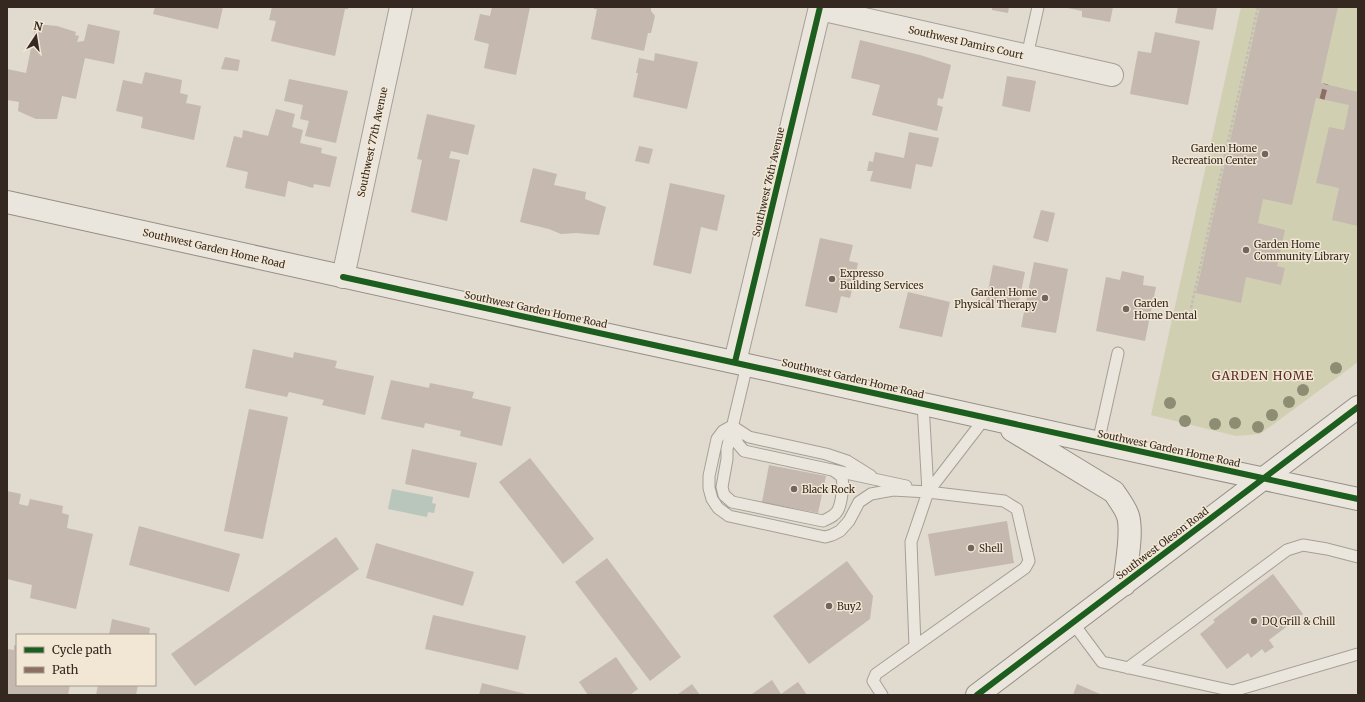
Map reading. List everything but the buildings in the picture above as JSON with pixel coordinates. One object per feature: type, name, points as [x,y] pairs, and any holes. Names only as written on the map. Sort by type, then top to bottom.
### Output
[{"type":"main road","name":"Southwest 77th Avenue","points":[[343,277],[401,7]]},
{"type":"main road","name":"Southwest Damirs Court","points":[[820,8],[1112,75]]},
{"type":"main road","name":"Southwest 76th Avenue","points":[[741,363],[820,8]]},
{"type":"main road","name":"Southwest Garden Home Road","points":[[7,202],[1358,499]]},
{"type":"main road","name":"Southwest Oleson Road","points":[[977,695],[1358,407]]},
{"type":"main road","points":[[990,419],[1114,492],[1123,504],[1128,518],[1129,533],[1124,584]]},
{"type":"lane","points":[[1027,56],[1038,7]]},
{"type":"lane","points":[[1098,443],[1118,354]]},
{"type":"lane","points":[[741,363],[722,487],[724,495],[732,502],[823,521],[833,517],[838,510],[842,496],[843,484],[841,477],[833,470]]},
{"type":"lane","points":[[923,404],[928,492]]},
{"type":"lane","points":[[915,646],[911,542],[928,492],[990,419]]},
{"type":"lane","points":[[732,426],[738,444],[744,451],[928,492]]},
{"type":"lane","points":[[732,426],[749,437],[826,454],[847,461],[874,479]]},
{"type":"lane","points":[[732,426],[723,431],[717,439],[709,482],[712,499],[718,508],[729,516],[825,537],[840,531],[848,521],[859,502],[871,494],[896,490],[928,492],[1004,501],[1017,509],[1029,561],[1025,568],[876,674],[873,681],[882,695]]},
{"type":"lane","points":[[1128,668],[1287,550],[1303,545],[1353,556]]},
{"type":"lane","points":[[1073,623],[1102,662],[1234,691],[1358,654]]},
{"type":"path","points":[[1191,308],[1258,7]]},
{"type":"shaded area","name":"Garden Home Recreation Center","points":[[1241,7],[1358,7],[1358,362],[1260,434],[1236,436],[1151,415]]},
{"type":"shaded area","points":[[392,489],[433,497],[432,503],[436,504],[434,513],[428,512],[427,517],[388,509]]},
{"type":"marked path","points":[[1322,99],[1326,84]]},
{"type":"cycle path","points":[[735,362],[820,7]]},
{"type":"cycle path","points":[[343,277],[1358,499]]},
{"type":"cycle path","points":[[977,695],[1358,407]]},
{"type":"place","name":"Garden Home Recreation Center","points":[[1265,154]]},
{"type":"place","name":"Garden Home Community Library","points":[[1246,250]]},
{"type":"place","name":"Expresso Building Services","points":[[832,279]]},
{"type":"place","name":"Garden Home Physical Therapy","points":[[1045,298]]},
{"type":"place","name":"Garden Home Dental","points":[[1126,309]]},
{"type":"place","name":"Black Rock","points":[[794,489]]},
{"type":"place","name":"Shell","points":[[971,548]]},
{"type":"place","name":"Buy2","points":[[829,606]]},
{"type":"place","name":"DQ Grill & Chill","points":[[1254,621]]},
{"type":"district","name":"GARDEN HOME","points":[[1263,376]]}]
